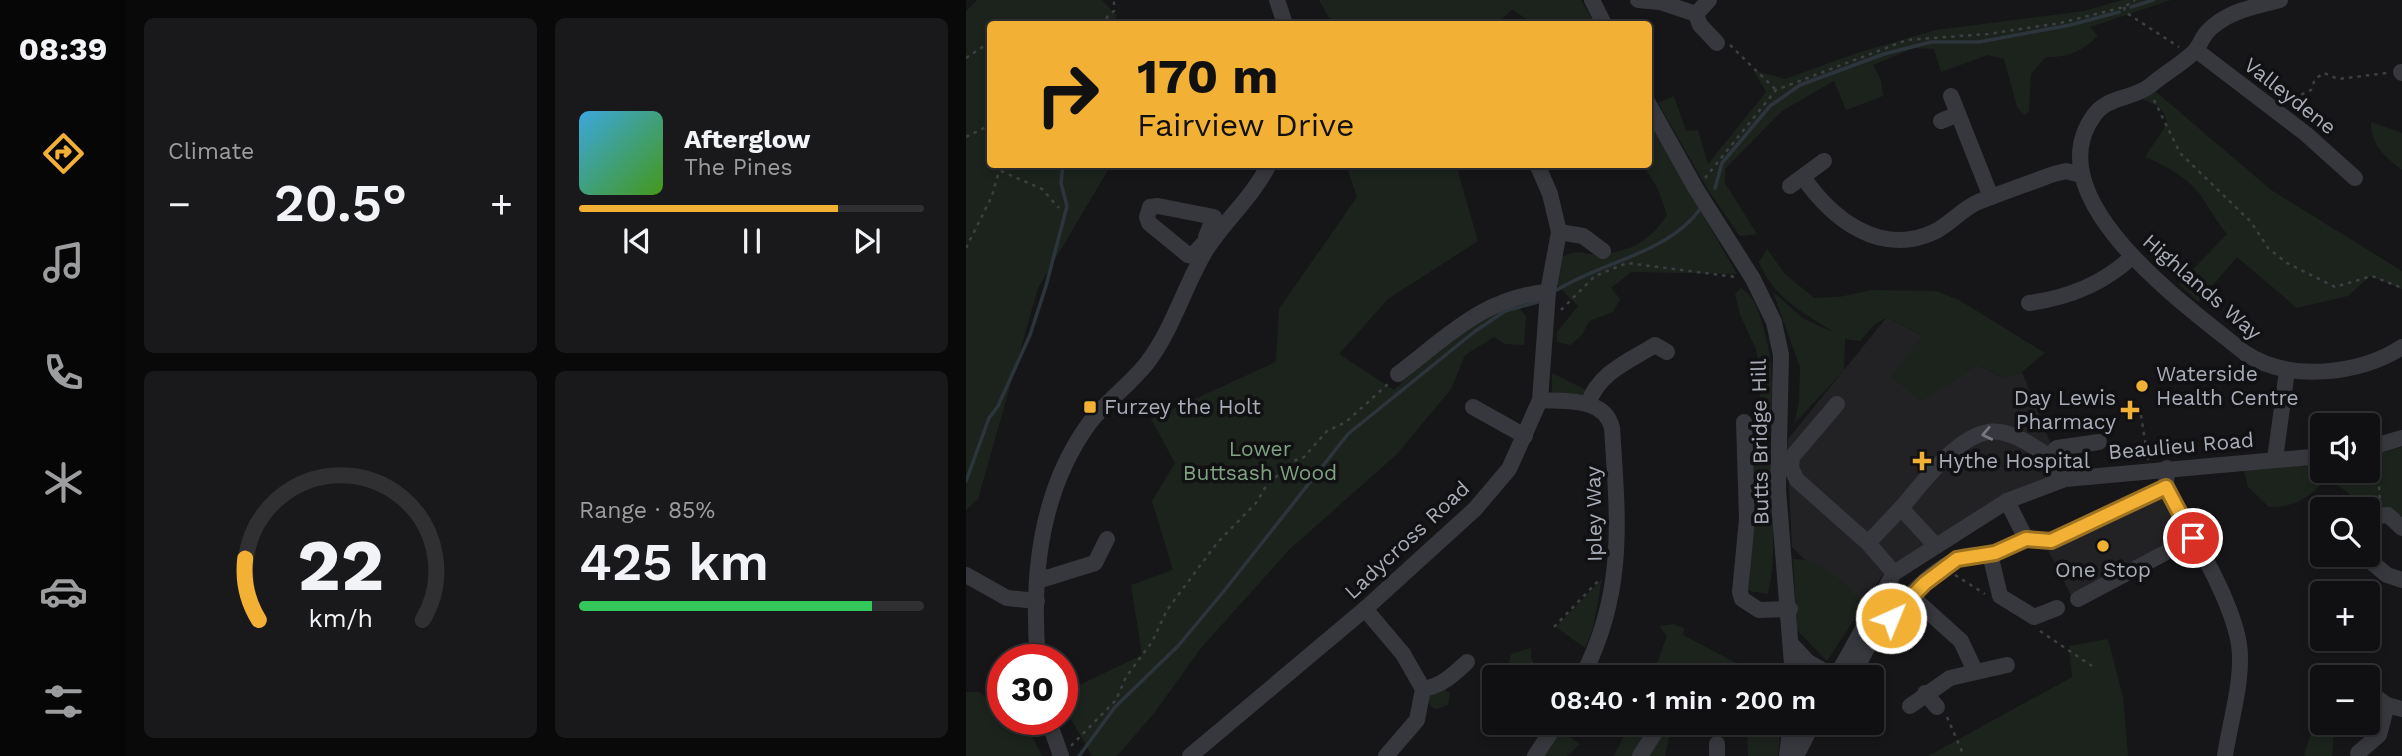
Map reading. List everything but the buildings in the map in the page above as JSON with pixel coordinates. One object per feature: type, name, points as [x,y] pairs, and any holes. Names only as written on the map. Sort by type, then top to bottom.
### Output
[{"type":"street","points":[[1277,0],[1284,21]]},
{"type":"street","points":[[1592,0],[1602,21]]},
{"type":"street","points":[[1639,0],[1676,6],[1696,14],[1700,25],[1717,43]]},
{"type":"street","points":[[1696,14],[1709,0]]},
{"type":"street","name":"Highlands Way","points":[[2280,0],[2230,14],[2207,32],[2193,53],[2146,89],[2108,103],[2095,114],[2083,138],[2081,175],[2089,197],[2132,257],[2245,354],[2267,366],[2287,371],[2361,365],[2402,347]]},
{"type":"street","name":"Valleydene","points":[[2193,53],[2306,134],[2355,178]]},
{"type":"street","points":[[1951,96],[1991,197]]},
{"type":"street","name":"Butts Bridge Hill","points":[[1652,110],[1696,189],[1754,279],[1774,323],[1781,355],[1778,489],[1793,665]]},
{"type":"street","points":[[1941,121],[1958,114]]},
{"type":"street","points":[[1824,161],[1797,181],[1837,218],[1879,237],[1912,238],[1932,233],[1971,206],[1991,197],[2060,172],[2081,175]]},
{"type":"street","points":[[1038,644],[1037,581],[1045,522],[1067,459],[1096,416],[1153,355],[1206,245],[1256,187],[1267,168]]},
{"type":"street","points":[[1539,168],[1550,194],[1559,232],[1583,236],[1603,251]]},
{"type":"street","name":"Ladycross Road","points":[[1190,756],[1365,609],[1475,509],[1509,469],[1540,400],[1548,292],[1559,232]]},
{"type":"street","points":[[2046,318],[2036,302],[2103,281],[2132,257]]},
{"type":"street","points":[[1398,374],[1483,310],[1518,294],[1548,292]]},
{"type":"street","points":[[1540,400],[1588,404],[1593,390],[1606,376],[1659,344]]},
{"type":"street","points":[[2275,459],[2287,371]]},
{"type":"street","name":"Ipley Way","points":[[1587,665],[1603,631],[1616,566],[1612,428],[1605,412],[1588,404]]},
{"type":"street","points":[[1837,404],[1792,457],[1791,468],[1797,480],[1868,543],[1894,573]]},
{"type":"street","points":[[1473,407],[1525,436]]},
{"type":"street","points":[[1744,422],[1747,519],[1740,593],[1742,599],[1759,610],[1790,609]]},
{"type":"street","points":[[1868,543],[1945,458],[1982,433],[2008,434],[2049,456],[2059,481]]},
{"type":"street","points":[[2380,446],[2402,438]]},
{"type":"street","points":[[2049,456],[2057,448],[2099,442]]},
{"type":"street","name":"Beaulieu Road","points":[[1842,665],[1894,573],[2007,502],[2059,481],[2148,469],[2310,457]]},
{"type":"street","points":[[2167,468],[2166,487],[2231,614],[2239,645],[2239,669],[2225,756]]},
{"type":"street","points":[[1859,665],[1867,648],[1911,596],[1957,559],[1990,554],[2026,539],[2051,541],[2063,537],[2166,487]]},
{"type":"street","points":[[2007,502],[2026,539]]},
{"type":"street","points":[[1901,508],[1936,546]]},
{"type":"street","points":[[2380,516],[2395,518],[2402,528]]},
{"type":"street","points":[[2078,599],[2193,538]]},
{"type":"street","points":[[1037,581],[1095,563],[1107,539]]},
{"type":"street","points":[[1990,554],[2000,596],[2034,617],[2057,608]]},
{"type":"street","points":[[2377,567],[2387,575],[2402,580]]},
{"type":"street","points":[[966,575],[1007,598],[1037,601]]},
{"type":"street","points":[[1911,596],[1961,642],[1975,671]]},
{"type":"street","points":[[1365,609],[1403,654],[1423,690],[1417,720],[1386,756]]},
{"type":"street","points":[[1793,646],[1813,665]]},
{"type":"street","points":[[1423,690],[1451,678],[1467,662]]},
{"type":"street","points":[[1910,706],[1950,678],[2007,665]]},
{"type":"street","points":[[1925,694],[1937,707]]},
{"type":"street","points":[[2358,753],[2379,735],[2394,707]]},
{"type":"street","points":[[1055,735],[1063,754]]},
{"type":"street","points":[[1535,756],[1549,735]]},
{"type":"street","points":[[1640,756],[1653,735]]},
{"type":"street","points":[[1787,756],[1790,735]]},
{"type":"street","points":[[1796,756],[1807,735]]},
{"type":"path","points":[[1100,21],[1114,11],[1114,0]]},
{"type":"path","points":[[1696,189],[1776,90],[1907,40],[2060,23],[2124,7],[2135,0]]},
{"type":"path","points":[[2124,7],[2126,12],[2193,53]]},
{"type":"path","points":[[1717,43],[1729,44],[1776,90]]},
{"type":"path","points":[[966,58],[987,44]]},
{"type":"path","points":[[2277,113],[2284,103],[2311,90],[2315,79],[2323,73],[2338,79],[2365,74],[2401,73]]},
{"type":"path","points":[[2146,89],[2161,109],[2180,153],[2251,222],[2277,256],[2335,287],[2372,276],[2402,288]]},
{"type":"path","points":[[966,137],[987,126]]},
{"type":"path","points":[[966,248],[988,205],[1000,168]]},
{"type":"path","points":[[1000,171],[1042,189],[1059,208]]},
{"type":"path","points":[[1559,313],[1595,276],[1627,263],[1754,279]]},
{"type":"path","points":[[1063,754],[1116,700],[1126,677],[1152,642],[1167,610],[1217,543],[1256,503],[1265,488],[1291,462],[1304,457],[1327,431],[1346,422],[1398,374]]},
{"type":"path","points":[[2141,415],[2148,469]]},
{"type":"path","points":[[1555,627],[1581,597],[1616,566]]},
{"type":"path","points":[[1937,707],[1945,713],[1964,756]]},
{"type":"shaded area","name":"Hythe Hospital","points":[[1887,317],[2004,378],[2022,372],[2062,472],[1886,570],[1859,612],[1792,547],[1787,449],[1788,439]]},
{"type":"shaded area","points":[[2164,492],[2189,541],[2073,599],[2048,550]]},
{"type":"green space","points":[[977,0],[1102,0],[1117,16],[1114,21],[987,21],[987,168],[1109,168],[1038,288],[978,499],[966,510],[966,11]]},
{"type":"green space","points":[[1319,0],[1581,0],[1593,21],[1529,21],[1512,9],[1500,21],[1339,21],[1329,18]]},
{"type":"green space","points":[[2122,0],[2171,0],[2090,27],[2098,36],[2086,46],[2068,55],[2046,57],[2031,74],[2029,112],[2024,115],[2017,107],[2004,59],[1988,55],[1941,72],[1934,49],[1914,48],[1873,65],[1881,80],[1883,96],[1846,110],[1834,81],[1782,111],[1725,169],[1725,183],[1757,234],[1740,236],[1708,190],[1658,103],[1674,96],[1686,131],[1698,130],[1708,164],[1766,92],[1753,70],[1785,79],[1857,53],[1936,30],[2084,11]]},
{"type":"green space","points":[[2155,91],[2271,190],[2402,271],[2402,289],[2370,276],[2348,296],[2297,308],[2237,257],[2198,302],[2179,284],[2227,234],[2190,184],[2168,168],[2145,157],[2167,124],[2159,108],[2142,99]]},
{"type":"green space","points":[[2371,122],[2402,133],[2402,170],[2376,144]]},
{"type":"green space","points":[[1652,126],[1737,274],[1631,272],[1611,288],[1620,299],[1613,312],[1589,321],[1582,335],[1570,345],[1557,342],[1557,332],[1578,306],[1555,283],[1563,256],[1580,252],[1610,253],[1639,244],[1654,232],[1667,215],[1658,189],[1645,168],[1652,168]]},
{"type":"green space","name":"Lower Buttsash Wood","points":[[1347,168],[1457,168],[1478,241],[1388,299],[1339,354],[1394,390],[1466,330],[1516,304],[1526,317],[1524,345],[1505,344],[1494,337],[1465,355],[1451,389],[1397,454],[1290,549],[1201,648],[1155,712],[1117,756],[1092,756],[1078,731],[1078,686],[1142,655],[1131,585],[1173,570],[1152,501],[1175,463],[1151,419],[1276,362],[1279,309],[1357,197]]},
{"type":"green space","points":[[1767,249],[1785,274],[1814,298],[1839,297],[1871,290],[1936,291],[1959,300],[2045,353],[2022,372],[2004,378],[1979,365],[1921,401],[1892,377],[1922,335],[1887,317],[1874,325],[1860,341],[1845,339],[1844,370],[1794,424],[1799,402],[1800,367],[1773,292],[1804,319],[1835,333],[1791,304],[1773,286],[1759,262]]},
{"type":"green space","points":[[1741,288],[1752,299],[1759,312],[1772,377],[1770,461],[1773,561],[1768,594],[1749,591],[1754,427],[1762,385],[1756,349],[1740,315],[1735,294]]},
{"type":"green space","points":[[1552,373],[1586,390],[1583,395],[1561,396],[1552,391]]},
{"type":"green space","points":[[2402,447],[2402,516],[2380,510],[2380,497],[2353,497],[2332,483],[2380,483],[2380,453]]},
{"type":"green space","points":[[2310,464],[2310,483],[2323,483],[2300,500],[2269,507],[2248,487],[2244,470]]},
{"type":"green space","points":[[1793,559],[1814,563],[1823,568],[1865,603],[1827,661],[1797,630]]},
{"type":"green space","points":[[1602,579],[1593,628],[1585,648],[1556,627]]},
{"type":"green space","points":[[1674,624],[1684,628],[1683,635],[1740,665],[1656,665],[1667,636],[1659,626]]},
{"type":"green space","points":[[2108,639],[2123,697],[2128,756],[1928,756],[2072,677],[2069,646]]},
{"type":"green space","points":[[1531,648],[1531,658],[1535,665],[1509,665],[1511,654]]},
{"type":"green space","points":[[1442,689],[1450,692],[1448,705],[1437,709],[1431,707],[1427,698],[1431,692]]},
{"type":"green space","points":[[966,692],[979,692],[987,698],[987,735],[1031,735],[1042,756],[966,756]]},
{"type":"green space","points":[[1556,735],[1566,735],[1580,744],[1567,756],[1541,756]]},
{"type":"green space","points":[[1624,735],[1669,735],[1665,756],[1614,756]]},
{"type":"green space","points":[[1747,735],[1780,735],[1778,756],[1748,756]]},
{"type":"green space","points":[[2310,735],[2334,735],[2332,756],[2304,756]]},
{"type":"waterway","points":[[2131,7],[2153,0]]},
{"type":"waterway","points":[[1715,188],[1722,163],[1770,106],[1800,85],[1884,54],[1931,42],[1979,42],[2070,25],[2119,12]]},
{"type":"waterway","points":[[966,481],[989,418],[998,406],[1030,335],[1046,286],[1067,206],[1061,183],[1063,168]]},
{"type":"waterway","points":[[1557,290],[1653,247],[1687,224],[1701,208]]},
{"type":"waterway","points":[[1079,756],[1115,707],[1178,646],[1224,591],[1348,434],[1474,332],[1505,311],[1538,302]]},
{"type":"place","name":"Waterside Health Centre","points":[[2142,386]]},
{"type":"place","name":"Furzey the Holt","points":[[1090,407]]},
{"type":"place","name":"Day Lewis Pharmacy","points":[[2130,410]]},
{"type":"place","name":"Hythe Hospital","points":[[1922,461]]},
{"type":"place","name":"One Stop","points":[[2103,546]]},
{"type":"route","points":[[1891,618],[1925,583],[1957,559],[1995,553],[2012,543],[2026,539],[2051,541],[2063,537],[2166,487],[2193,538]]}]
